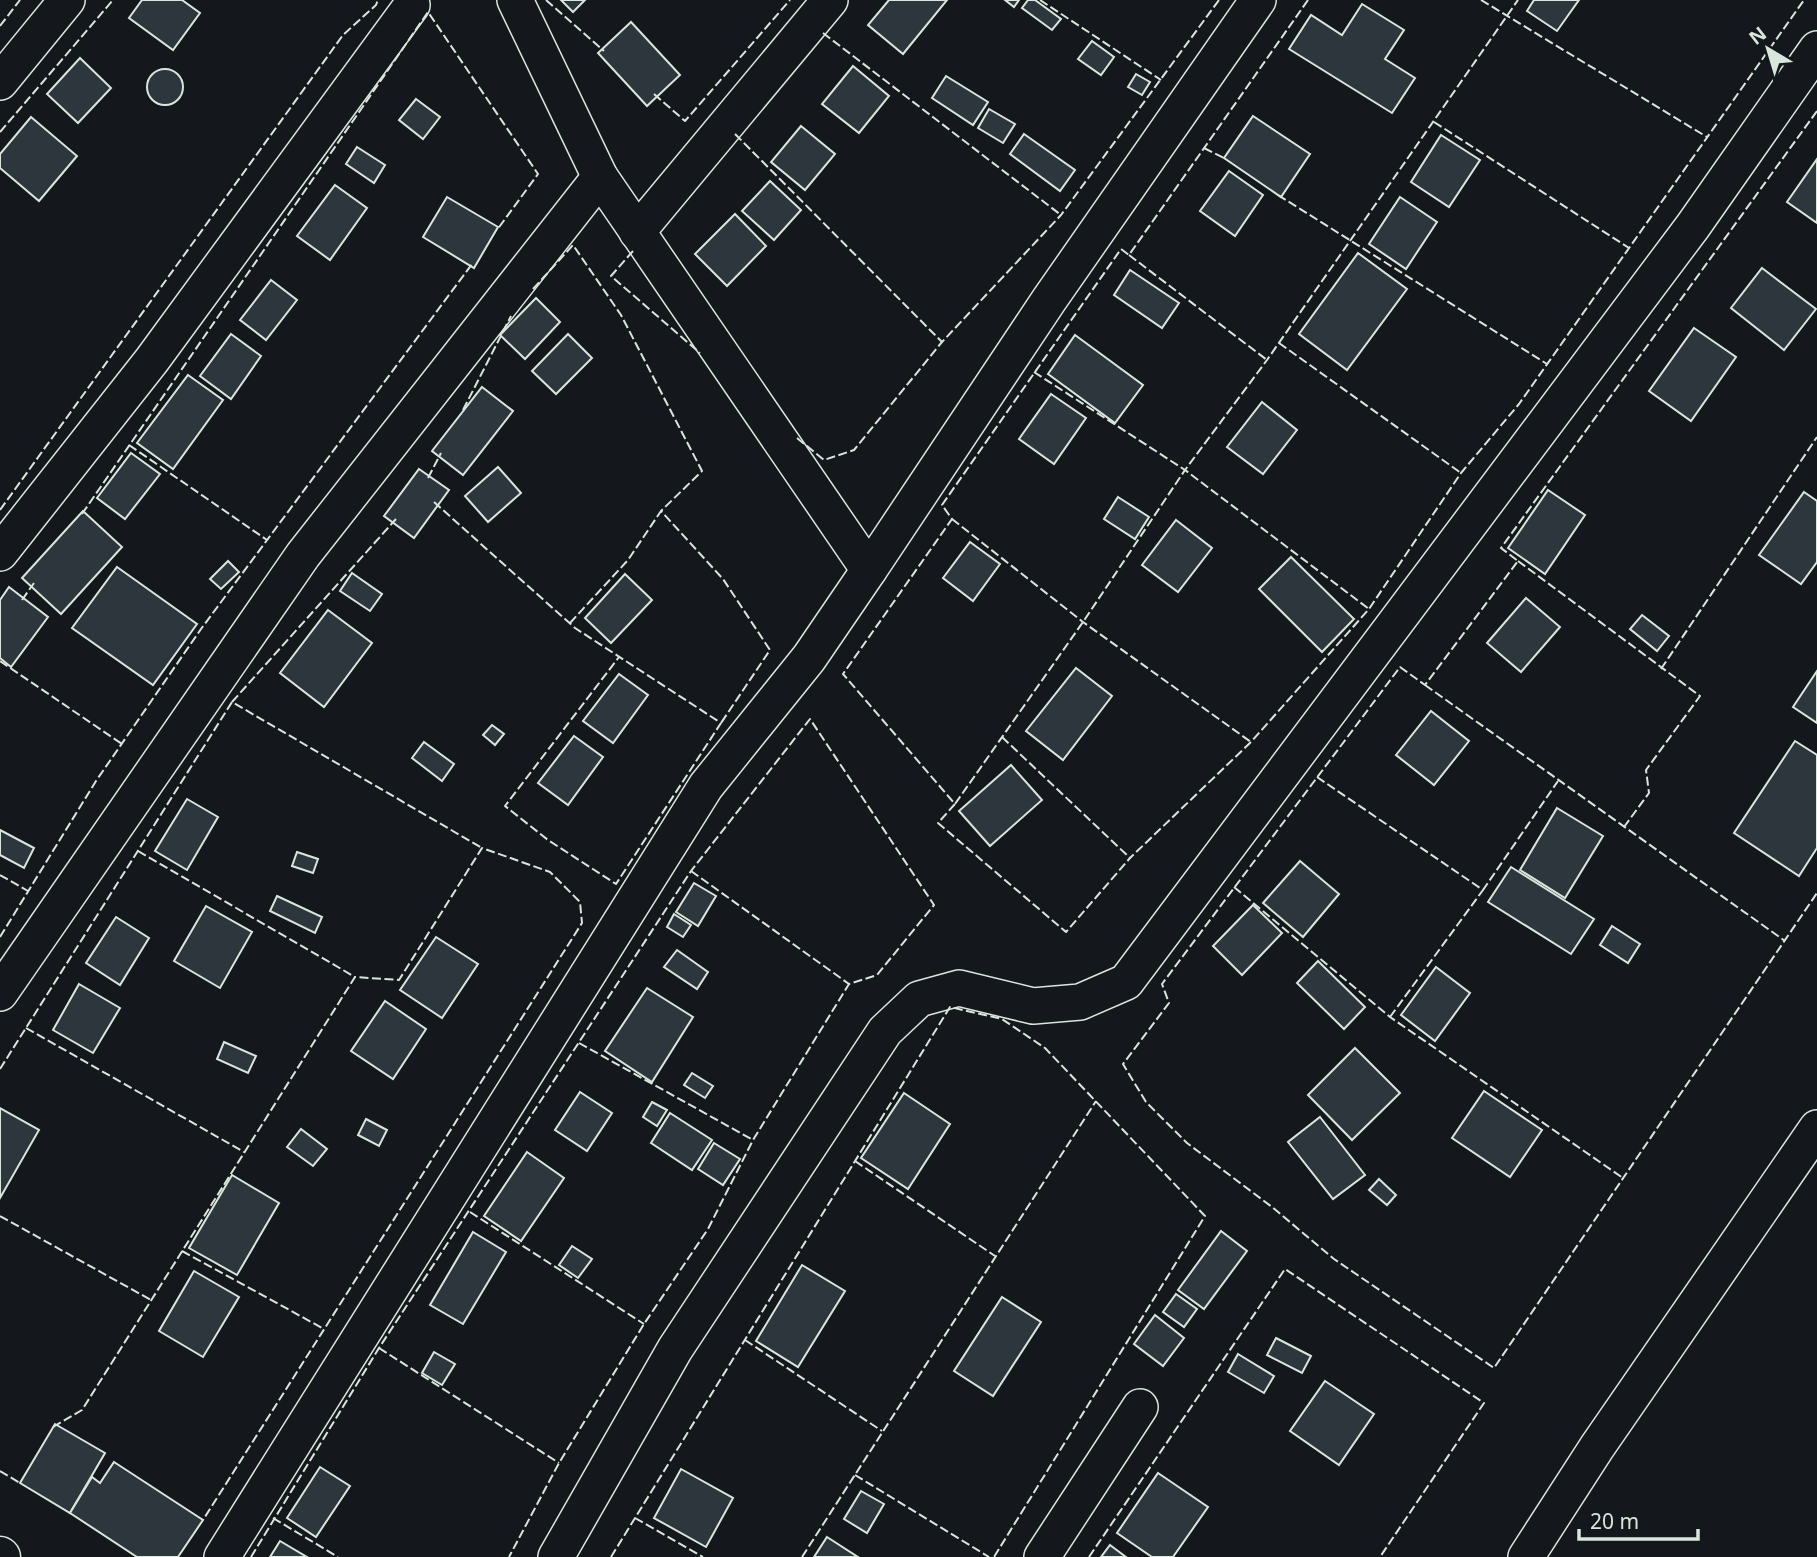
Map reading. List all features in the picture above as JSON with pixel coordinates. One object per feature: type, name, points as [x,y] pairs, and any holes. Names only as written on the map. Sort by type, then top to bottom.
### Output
[{"type":"street","points":[[0,82],[66,0]]},
{"type":"street","points":[[515,0],[600,177],[869,570]]},
{"type":"street","points":[[637,232],[830,0]]},
{"type":"street","points":[[222,1557],[705,786],[809,658],[1049,300],[1258,0]]},
{"type":"street","points":[[0,554],[152,360],[412,5]]},
{"type":"street","points":[[556,1557],[675,1349],[885,1031],[919,999],[959,988],[1033,1006],[1080,1002],[1126,982],[1693,226],[1817,49]]},
{"type":"street","points":[[0,993],[303,555],[600,177]]},
{"type":"street","points":[[1526,1557],[1597,1447],[1817,1128]]},
{"type":"street","points":[[1042,1557],[1140,1407]]},
{"type":"building","points":[[142,0],[182,0],[200,13],[173,50],[129,18]]},
{"type":"building","points":[[561,0],[585,0],[573,12]]},
{"type":"building","points":[[889,0],[947,0],[903,54],[868,25]]},
{"type":"building","points":[[1005,0],[1019,0],[1014,7]]},
{"type":"building","points":[[1028,0],[1035,0],[1061,19],[1052,30],[1022,8]]},
{"type":"building","points":[[1534,0],[1579,0],[1557,31],[1527,11]]},
{"type":"building","points":[[1362,4],[1404,30],[1385,59],[1415,78],[1392,113],[1289,49],[1311,15],[1342,35]]},
{"type":"building","points":[[631,22],[680,75],[647,106],[598,53]]},
{"type":"building","points":[[1092,41],[1114,57],[1101,75],[1078,59]]},
{"type":"building","points":[[80,58],[111,88],[78,123],[47,94]]},
{"type":"building","points":[[853,66],[889,96],[859,133],[822,104]]},
{"type":"building","points":[[165,69],[178,74],[183,87],[178,100],[165,105],[152,100],[147,87],[152,74]]},
{"type":"building","points":[[1136,74],[1150,82],[1142,95],[1128,87]]},
{"type":"building","points":[[946,76],[988,102],[973,125],[932,98]]},
{"type":"building","points":[[416,99],[440,117],[423,139],[399,120]]},
{"type":"building","points":[[989,109],[1015,124],[1003,143],[978,128]]},
{"type":"building","points":[[1253,116],[1310,154],[1281,197],[1224,158]]},
{"type":"building","points":[[31,117],[77,156],[39,201],[0,168],[0,154]]},
{"type":"building","points":[[801,126],[835,154],[805,190],[771,162]]},
{"type":"building","points":[[1024,134],[1075,170],[1060,191],[1010,154]]},
{"type":"building","points":[[1441,135],[1480,160],[1449,207],[1411,182]]},
{"type":"building","points":[[357,147],[385,165],[374,183],[346,164]]},
{"type":"building","points":[[1817,159],[1817,223],[1787,202]]},
{"type":"building","points":[[1229,171],[1263,195],[1235,236],[1200,211]]},
{"type":"building","points":[[770,181],[801,210],[774,240],[742,211]]},
{"type":"building","points":[[335,185],[367,208],[330,260],[297,236]]},
{"type":"building","points":[[447,197],[498,227],[474,268],[423,237]]},
{"type":"building","points":[[1400,197],[1437,222],[1406,269],[1369,244]]},
{"type":"building","points":[[735,214],[766,246],[727,286],[695,254]]},
{"type":"building","points":[[1358,253],[1407,289],[1347,370],[1299,334]]},
{"type":"building","points":[[1762,268],[1816,309],[1784,350],[1731,308]]},
{"type":"building","points":[[1130,270],[1179,303],[1162,328],[1114,295]]},
{"type":"building","points":[[271,280],[297,300],[266,340],[240,320]]},
{"type":"building","points":[[536,298],[560,322],[525,359],[500,335]]},
{"type":"building","points":[[1694,328],[1736,357],[1691,421],[1649,391]]},
{"type":"building","points":[[231,334],[261,356],[231,399],[200,376]]},
{"type":"building","points":[[568,334],[592,358],[556,394],[532,371]]},
{"type":"building","points":[[1075,335],[1143,385],[1115,423],[1048,374]]},
{"type":"building","points":[[188,375],[223,400],[173,469],[137,443]]},
{"type":"building","points":[[482,387],[513,411],[463,475],[432,451]]},
{"type":"building","points":[[1051,394],[1086,418],[1054,464],[1019,439]]},
{"type":"building","points":[[1262,402],[1297,430],[1263,474],[1227,447]]},
{"type":"building","points":[[131,453],[160,474],[125,519],[97,498]]},
{"type":"building","points":[[498,467],[521,493],[488,522],[465,496]]},
{"type":"building","points":[[419,469],[449,490],[414,538],[384,516]]},
{"type":"building","points":[[1548,490],[1585,515],[1545,574],[1508,548]]},
{"type":"building","points":[[1804,492],[1817,501],[1817,562],[1801,584],[1759,555]]},
{"type":"building","points":[[1118,497],[1149,517],[1135,539],[1104,519]]},
{"type":"building","points":[[83,511],[122,547],[61,614],[22,578]]},
{"type":"building","points":[[1176,520],[1212,548],[1178,592],[1142,565]]},
{"type":"building","points":[[970,542],[1000,564],[973,601],[943,578]]},
{"type":"building","points":[[1291,557],[1354,619],[1322,652],[1259,589]]},
{"type":"building","points":[[228,561],[239,572],[221,589],[210,579]]},
{"type":"building","points":[[117,567],[197,624],[153,685],[72,628]]},
{"type":"building","points":[[352,573],[382,594],[370,611],[340,591]]},
{"type":"building","points":[[625,574],[652,600],[611,643],[585,618]]},
{"type":"building","points":[[9,587],[48,617],[11,667],[0,658],[0,600]]},
{"type":"building","points":[[1526,598],[1560,627],[1521,672],[1487,643]]},
{"type":"building","points":[[328,610],[372,643],[324,707],[280,673]]},
{"type":"building","points":[[1642,615],[1669,636],[1657,651],[1630,629]]},
{"type":"building","points":[[1076,668],[1112,696],[1063,760],[1026,731]]},
{"type":"building","points":[[1817,671],[1817,723],[1793,707]]},
{"type":"building","points":[[619,674],[648,695],[613,743],[583,721]]},
{"type":"building","points":[[1431,711],[1469,741],[1434,785],[1396,755]]},
{"type":"building","points":[[492,725],[504,734],[495,745],[483,735]]},
{"type":"building","points":[[574,736],[603,757],[568,805],[538,783]]},
{"type":"building","points":[[1795,741],[1817,755],[1817,848],[1799,876],[1734,833]]},
{"type":"building","points":[[424,742],[454,764],[442,781],[412,758]]},
{"type":"building","points":[[1011,765],[1042,800],[990,846],[959,811]]},
{"type":"building","points":[[187,799],[218,817],[187,870],[155,851]]},
{"type":"building","points":[[1557,808],[1603,836],[1565,898],[1520,870]]},
{"type":"building","points":[[0,830],[34,848],[24,868],[0,855]]},
{"type":"building","points":[[297,852],[318,859],[313,873],[292,866]]},
{"type":"building","points":[[1300,861],[1339,894],[1303,937],[1263,903]]},
{"type":"building","points":[[1511,867],[1594,919],[1571,954],[1488,902]]},
{"type":"building","points":[[694,883],[716,896],[698,926],[676,912]]},
{"type":"building","points":[[277,896],[322,917],[315,933],[270,911]]},
{"type":"building","points":[[1253,905],[1282,933],[1242,975],[1213,946]]},
{"type":"building","points":[[206,906],[252,932],[220,988],[174,961]]},
{"type":"building","points":[[674,914],[691,925],[683,937],[667,927]]},
{"type":"building","points":[[116,917],[149,938],[120,985],[86,963]]},
{"type":"building","points":[[1612,926],[1640,944],[1628,963],[1600,945]]},
{"type":"building","points":[[436,937],[478,964],[442,1018],[400,990]]},
{"type":"building","points":[[677,950],[708,972],[697,989],[664,967]]},
{"type":"building","points":[[1318,961],[1365,1007],[1344,1029],[1297,983]]},
{"type":"building","points":[[1436,967],[1470,993],[1435,1041],[1401,1015]]},
{"type":"building","points":[[79,984],[120,1008],[93,1053],[53,1030]]},
{"type":"building","points":[[647,988],[693,1017],[652,1082],[605,1051]]},
{"type":"building","points":[[385,1001],[426,1029],[393,1079],[351,1051]]},
{"type":"building","points":[[224,1042],[256,1056],[248,1073],[217,1059]]},
{"type":"building","points":[[1355,1048],[1400,1093],[1352,1140],[1308,1095]]},
{"type":"building","points":[[692,1073],[713,1086],[705,1098],[684,1085]]},
{"type":"building","points":[[1484,1091],[1542,1130],[1510,1177],[1452,1138]]},
{"type":"building","points":[[580,1092],[612,1113],[587,1151],[555,1130]]},
{"type":"building","points":[[904,1093],[950,1124],[908,1189],[861,1158]]},
{"type":"building","points":[[652,1102],[667,1110],[657,1126],[643,1117]]},
{"type":"building","points":[[0,1108],[39,1130],[0,1198]]},
{"type":"building","points":[[670,1113],[712,1140],[692,1170],[651,1143]]},
{"type":"building","points":[[1320,1117],[1365,1175],[1333,1199],[1288,1142]]},
{"type":"building","points":[[366,1119],[387,1130],[379,1146],[358,1135]]},
{"type":"building","points":[[301,1129],[327,1149],[313,1166],[287,1147]]},
{"type":"building","points":[[714,1143],[740,1159],[723,1185],[698,1169]]},
{"type":"building","points":[[527,1152],[564,1178],[521,1241],[484,1216]]},
{"type":"building","points":[[232,1175],[279,1203],[237,1275],[189,1248]]},
{"type":"building","points":[[1379,1179],[1396,1195],[1387,1205],[1369,1190]]},
{"type":"building","points":[[1221,1231],[1247,1251],[1204,1309],[1178,1290]]},
{"type":"building","points":[[473,1232],[506,1252],[463,1324],[430,1305]]},
{"type":"building","points":[[572,1246],[592,1259],[578,1278],[559,1265]]},
{"type":"building","points":[[802,1265],[845,1291],[798,1367],[756,1341]]},
{"type":"building","points":[[194,1271],[239,1297],[203,1357],[159,1331]]},
{"type":"building","points":[[1176,1294],[1197,1309],[1184,1327],[1163,1312]]},
{"type":"building","points":[[1002,1297],[1041,1322],[993,1396],[954,1371]]},
{"type":"building","points":[[1155,1315],[1184,1338],[1163,1366],[1134,1344]]},
{"type":"building","points":[[1276,1338],[1311,1356],[1302,1373],[1267,1355]]},
{"type":"building","points":[[434,1352],[455,1364],[442,1385],[422,1373]]},
{"type":"building","points":[[1238,1354],[1274,1376],[1264,1393],[1228,1372]]},
{"type":"building","points":[[1325,1381],[1374,1414],[1339,1465],[1290,1431]]},
{"type":"building","points":[[55,1424],[105,1453],[70,1513],[20,1483]]},
{"type":"building","points":[[114,1462],[203,1520],[178,1557],[137,1557],[70,1513],[92,1477],[100,1483]]},
{"type":"building","points":[[320,1467],[350,1486],[316,1537],[287,1518]]},
{"type":"building","points":[[681,1469],[733,1498],[706,1547],[654,1518]]},
{"type":"building","points":[[1158,1473],[1208,1507],[1173,1557],[1152,1557],[1117,1533]]},
{"type":"building","points":[[861,1491],[884,1504],[867,1533],[844,1519]]},
{"type":"building","points":[[827,1537],[858,1557],[814,1557]]},
{"type":"building","points":[[280,1541],[307,1557],[270,1557]]},
{"type":"building","points":[[1110,1545],[1126,1557],[1101,1557]]},
{"type":"fence","points":[[0,26],[20,0]]},
{"type":"fence","points":[[0,132],[113,0]]},
{"type":"fence","points":[[0,510],[343,35],[376,5],[378,0]]},
{"type":"fence","points":[[546,0],[604,51]]},
{"type":"fence","points":[[654,94],[685,121],[790,0]]},
{"type":"fence","points":[[1040,0],[1161,80]]},
{"type":"fence","points":[[797,438],[824,460],[854,450],[942,342],[1061,215],[1219,0]]},
{"type":"fence","points":[[1308,0],[1129,255],[1121,249],[942,505],[952,519],[843,674],[955,804],[1083,622],[1185,470],[1267,360],[1518,0]]},
{"type":"fence","points":[[1481,0],[1707,137]]},
{"type":"fence","points":[[955,804],[938,823],[1066,932],[1130,858],[1251,742],[1369,609],[1461,473],[1519,404],[1804,0]]},
{"type":"fence","points":[[82,514],[428,12],[538,174],[497,230]]},
{"type":"fence","points":[[823,33],[1061,215]]},
{"type":"fence","points":[[1817,111],[1501,548],[1518,561],[1425,685],[1400,667],[1162,984],[1169,1003],[1123,1064],[1146,1102],[1187,1143],[1272,1207],[1334,1259],[1494,1368],[1817,893]]},
{"type":"fence","points":[[1434,122],[1629,248]]},
{"type":"fence","points":[[735,134],[942,342]]},
{"type":"fence","points":[[1204,148],[1226,159]]},
{"type":"fence","points":[[1278,195],[1547,364]]},
{"type":"fence","points":[[533,289],[573,245],[621,315],[702,471],[661,511]]},
{"type":"fence","points":[[633,251],[611,276],[700,353]]},
{"type":"fence","points":[[1129,255],[1267,360]]},
{"type":"fence","points":[[0,937],[96,781],[201,629],[472,264]]},
{"type":"fence","points":[[463,410],[511,316]]},
{"type":"fence","points":[[1279,343],[1461,473]]},
{"type":"fence","points":[[1034,372],[1185,470],[1369,609]]},
{"type":"fence","points":[[1661,669],[1817,437]]},
{"type":"fence","points":[[129,445],[267,540]]},
{"type":"fence","points":[[428,478],[441,453]]},
{"type":"fence","points":[[434,502],[575,628],[721,723],[616,884],[548,840],[505,806],[619,657]]},
{"type":"fence","points":[[570,623],[628,560],[661,511],[723,579],[770,650],[721,723]]},
{"type":"fence","points":[[232,702],[396,519]]},
{"type":"fence","points":[[952,519],[1083,622],[1251,742]]},
{"type":"fence","points":[[1518,561],[1700,696],[1646,770],[1649,793],[1624,827]]},
{"type":"fence","points":[[22,600],[34,583]]},
{"type":"fence","points":[[0,661],[122,744]]},
{"type":"fence","points":[[1425,685],[1785,941]]},
{"type":"fence","points":[[0,1069],[232,702],[482,848]]},
{"type":"fence","points":[[251,1557],[379,1348],[691,871],[810,719],[934,905],[877,975],[849,984],[753,1140],[708,1229],[644,1324],[559,1463],[509,1557]]},
{"type":"fence","points":[[1002,737],[1130,858]]},
{"type":"fence","points":[[1317,777],[1483,890],[1558,781]]},
{"type":"fence","points":[[53,1427],[82,1410],[355,977],[399,980],[482,848],[550,872],[580,902],[582,923],[203,1520]]},
{"type":"fence","points":[[138,851],[355,977]]},
{"type":"fence","points":[[691,871],[849,984]]},
{"type":"fence","points":[[0,875],[28,891]]},
{"type":"fence","points":[[1234,887],[1390,1017],[1623,1178]]},
{"type":"fence","points":[[1390,1017],[1483,890]]},
{"type":"fence","points":[[611,1557],[950,1007],[1002,1019],[1045,1048],[1205,1216],[994,1557]]},
{"type":"fence","points":[[26,1028],[244,1152]]},
{"type":"fence","points":[[579,1043],[753,1140]]},
{"type":"fence","points":[[802,1557],[1096,1101]]},
{"type":"fence","points":[[855,1161],[995,1256]]},
{"type":"fence","points":[[470,1212],[644,1324]]},
{"type":"fence","points":[[0,1216],[151,1300]]},
{"type":"fence","points":[[182,1251],[324,1329]]},
{"type":"fence","points":[[1089,1557],[1285,1269],[1484,1403],[1380,1557]]},
{"type":"fence","points":[[745,1340],[882,1431]]},
{"type":"fence","points":[[379,1348],[559,1463]]},
{"type":"fence","points":[[0,1471],[20,1483],[21,1481]]},
{"type":"fence","points":[[855,1475],[989,1557]]},
{"type":"fence","points":[[273,1518],[338,1557]]},
{"type":"fence","points":[[635,1518],[703,1557]]}]
